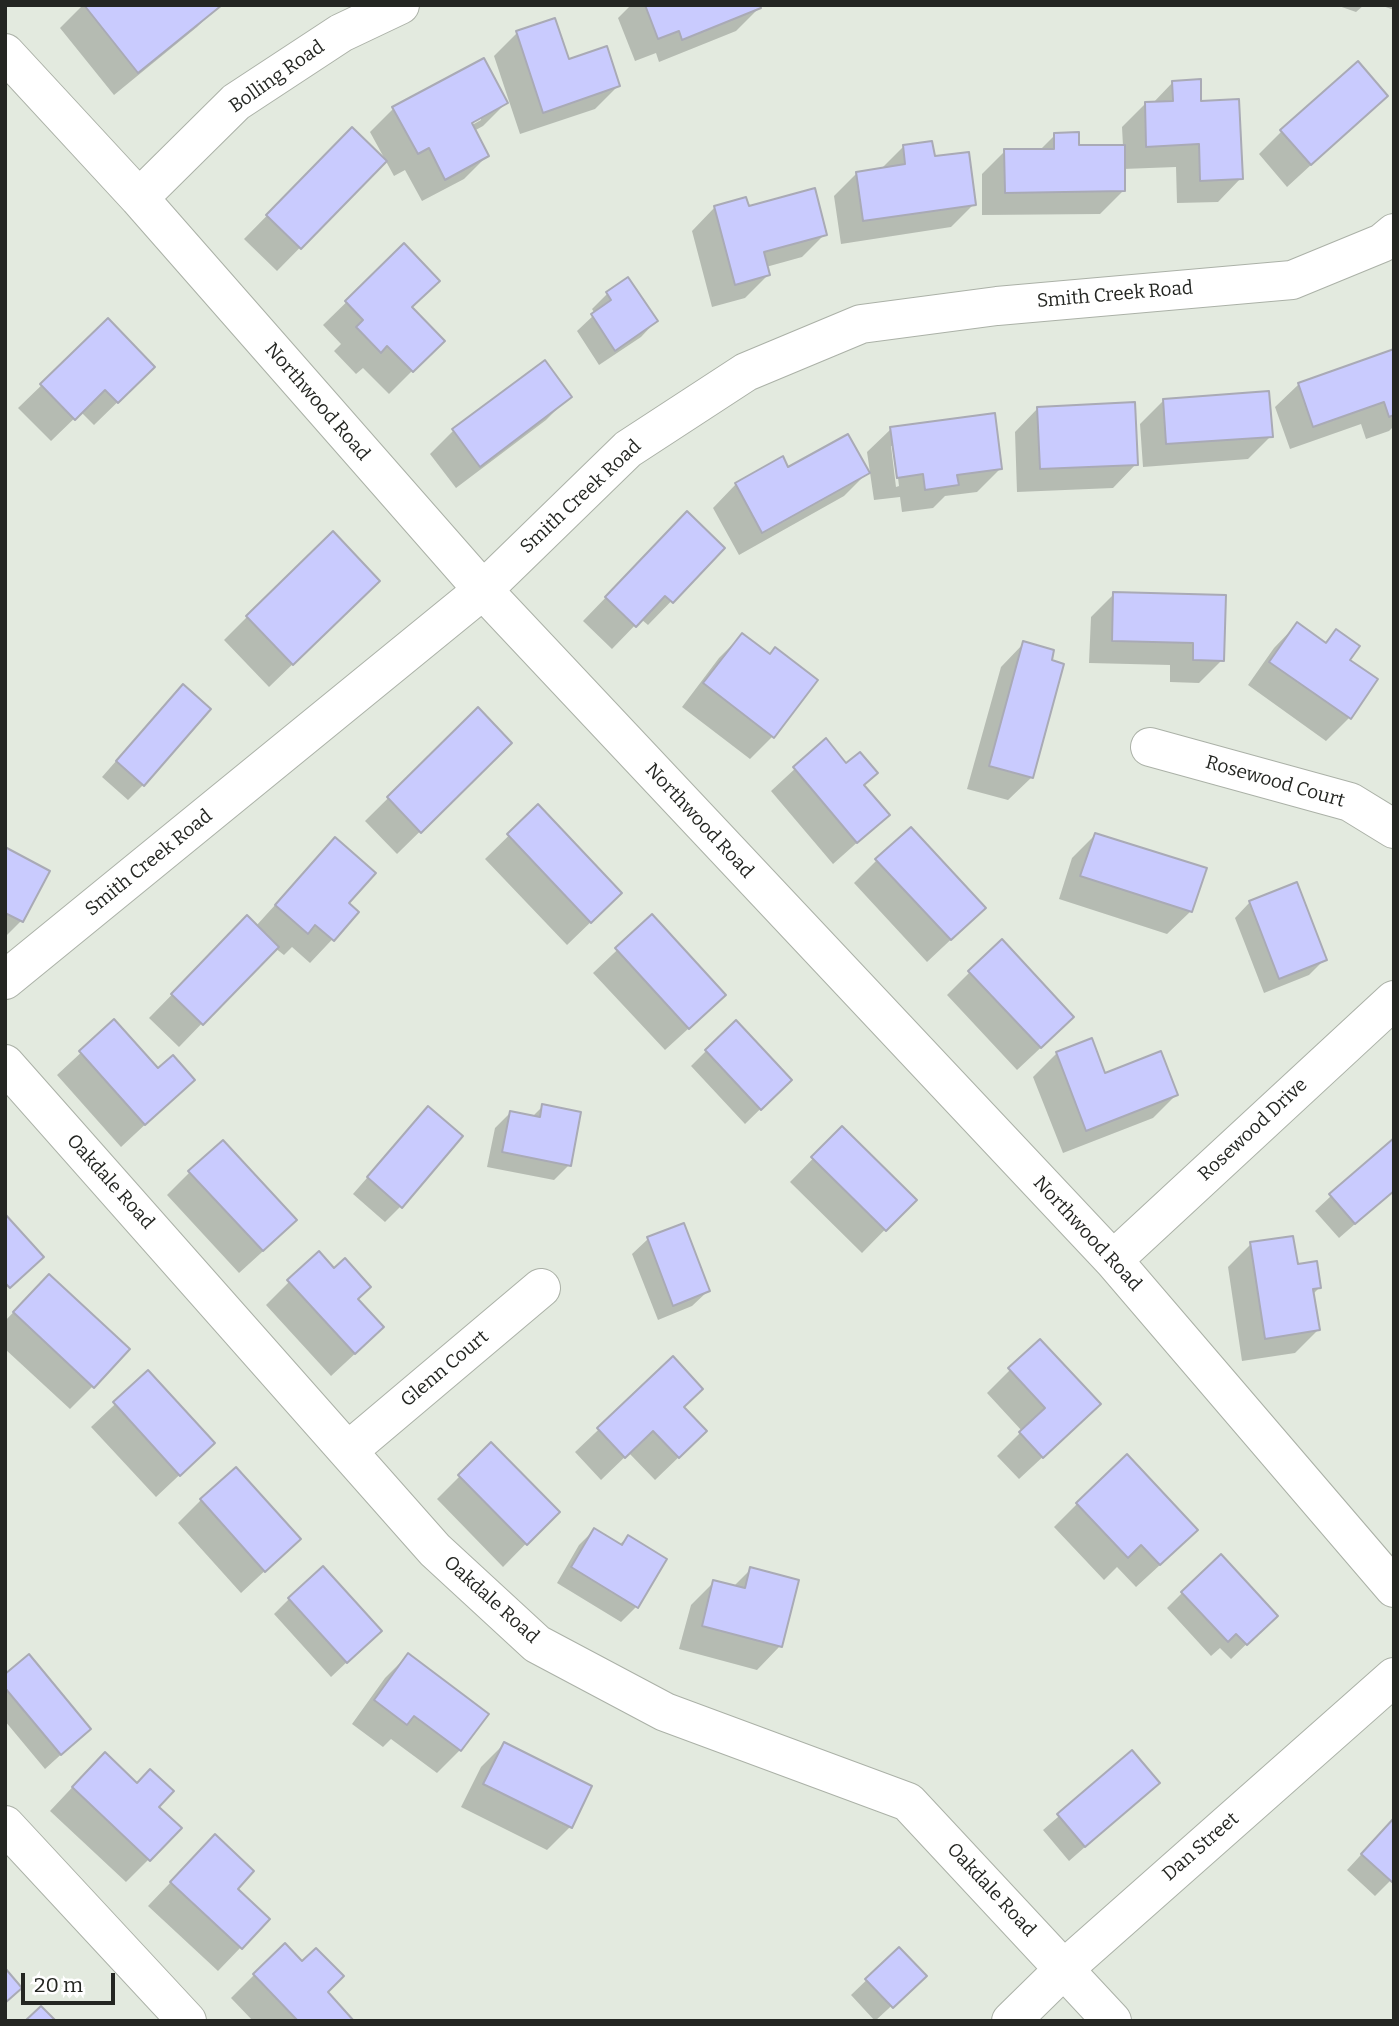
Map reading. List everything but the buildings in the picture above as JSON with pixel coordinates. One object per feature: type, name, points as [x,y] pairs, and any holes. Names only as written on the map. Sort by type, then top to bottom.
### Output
[{"type":"street","name":"Bolling Road","points":[[139,198],[236,102],[341,33],[400,5]]},
{"type":"street","name":"Northwood Road","points":[[5,53],[139,198],[483,590],[1113,1260],[1394,1588]]},
{"type":"street","name":"Smith Creek Road","points":[[5,980],[483,590],[628,449],[746,372],[861,324],[997,306],[1292,280],[1382,243],[1394,233]]},
{"type":"street","name":"Rosewood Court","points":[[1150,747],[1350,802],[1394,829]]},
{"type":"street","name":"Rosewood Drive","points":[[1113,1260],[1394,1000]]},
{"type":"street","name":"Oakdale Road","points":[[5,1064],[435,1550],[537,1644],[665,1712],[908,1802],[1112,2021]]},
{"type":"street","name":"Glenn Court","points":[[349,1450],[541,1288]]},
{"type":"street","name":"Dan Street","points":[[1011,2021],[1065,1968],[1394,1677]]},
{"type":"street","points":[[5,1825],[187,2021]]}]
